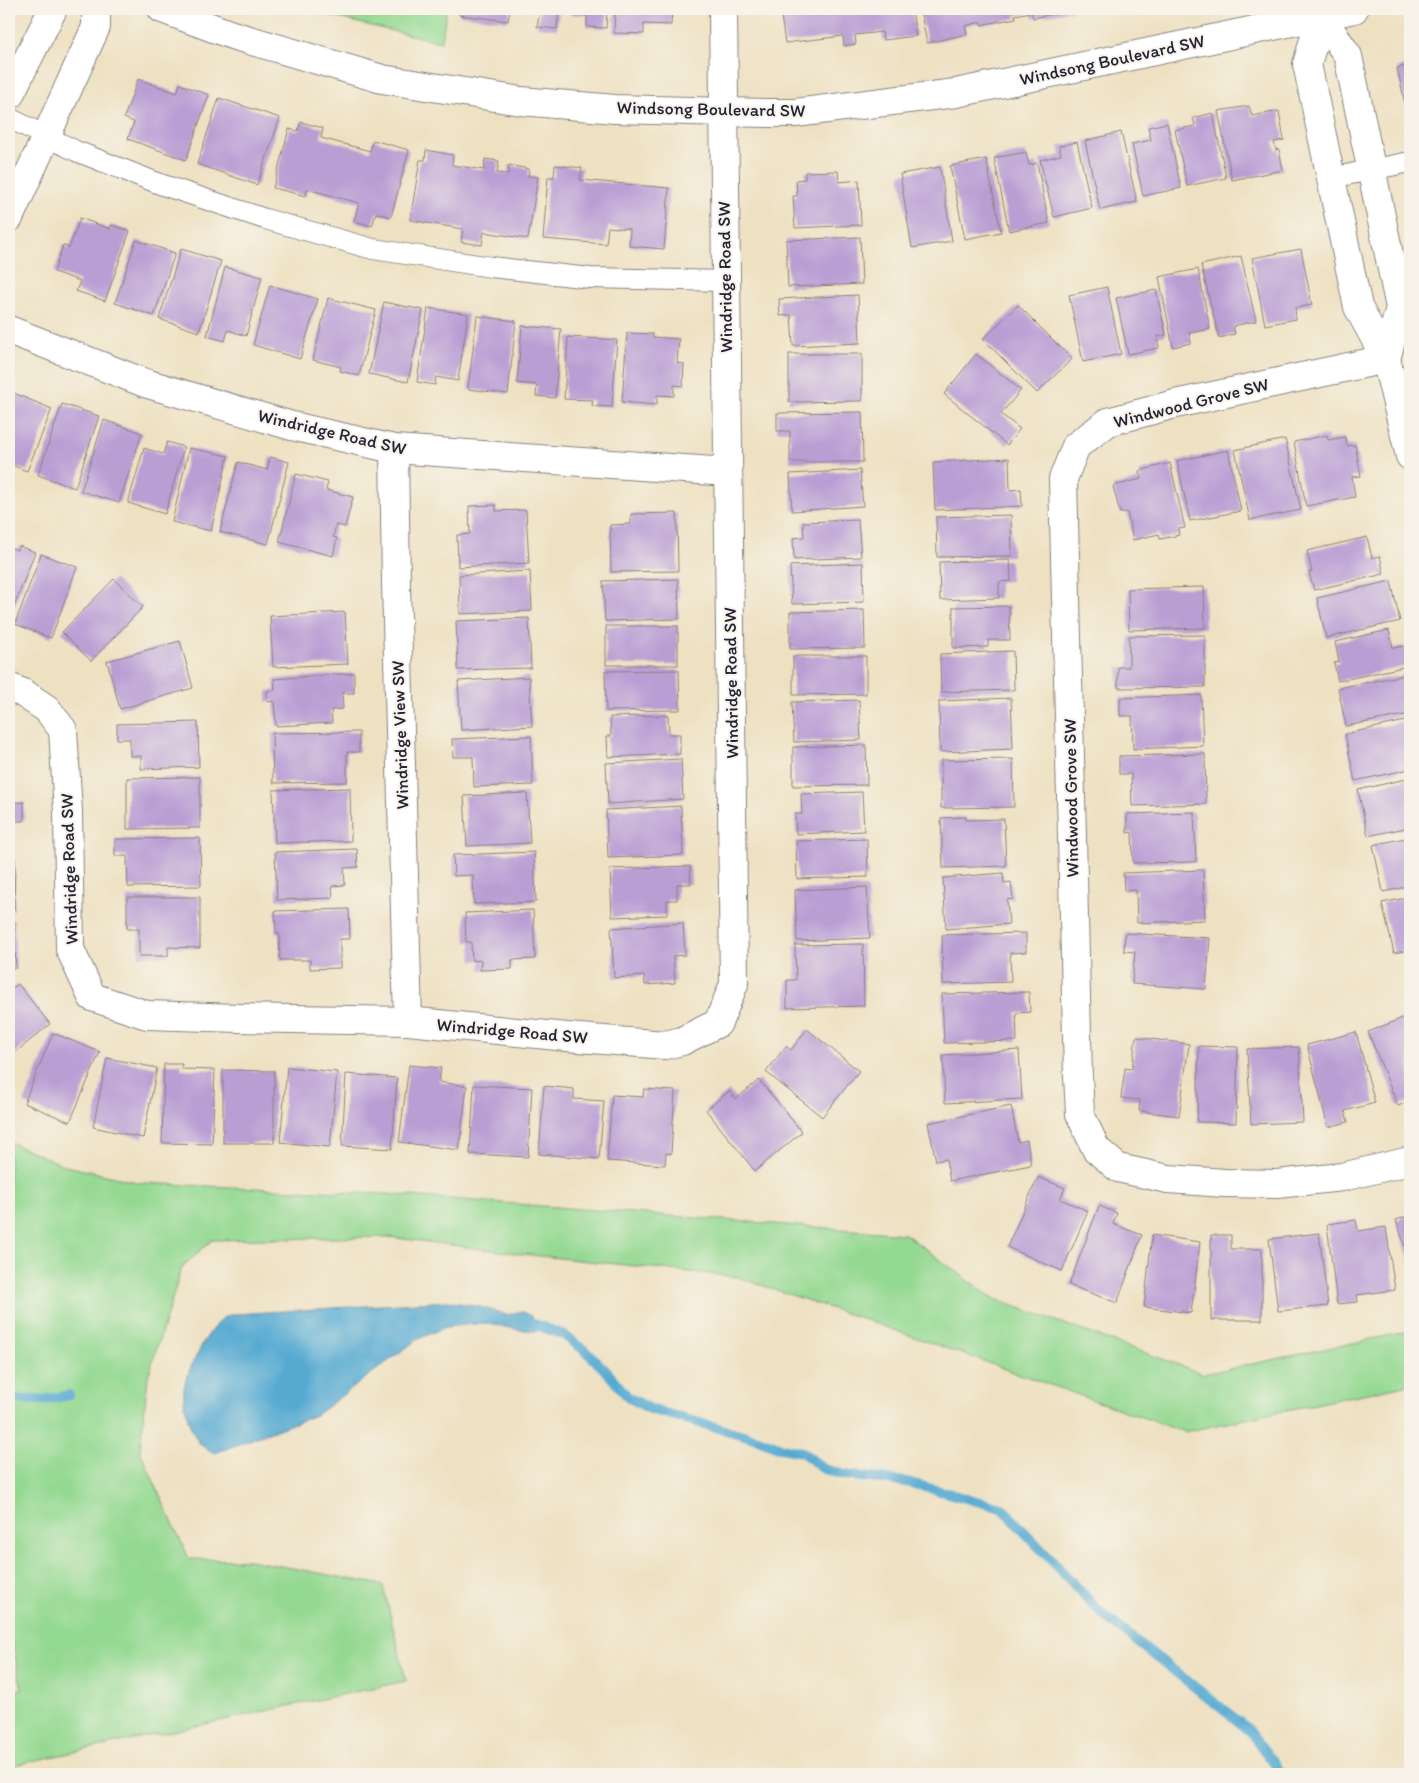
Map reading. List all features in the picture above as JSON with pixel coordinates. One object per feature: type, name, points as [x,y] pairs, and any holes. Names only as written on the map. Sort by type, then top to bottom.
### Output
[{"type":"street","points":[[9,96],[53,9]]},
{"type":"street","points":[[9,218],[96,28],[96,9]]},
{"type":"street","name":"Windsong Boulevard SW","points":[[162,9],[232,35],[382,79],[521,102],[615,109],[723,113],[795,113],[956,93],[1354,9]]},
{"type":"street","name":"Windridge Road SW","points":[[9,687],[23,692],[47,708],[63,730],[68,812],[70,950],[92,997],[147,1015],[408,1021],[567,1037],[665,1044],[682,1041],[718,1023],[734,984],[723,9]]},
{"type":"street","points":[[1321,16],[1348,56],[1400,308],[1386,359]]},
{"type":"street","points":[[1321,16],[1306,64],[1358,307],[1386,359],[1410,456]]},
{"type":"street","name":"Windridge Road SW","points":[[9,330],[144,383],[292,426],[394,449],[728,472]]},
{"type":"street","name":"Windwood Grove SW","points":[[1386,359],[1175,404],[1108,422],[1076,446],[1063,479],[1078,1076],[1080,1114],[1096,1149],[1118,1168],[1168,1179],[1277,1184],[1342,1177],[1410,1161]]},
{"type":"street","name":"Windridge View SW","points":[[394,449],[408,1021]]},
{"type":"lane","points":[[9,118],[76,150],[160,184],[265,219],[373,249],[491,267],[590,278],[726,281]]},
{"type":"lane","points":[[1331,178],[1410,162]]},
{"type":"green space","points":[[303,9],[447,9],[441,42]]},
{"type":"green space","points":[[9,1142],[66,1166],[141,1183],[386,1194],[905,1234],[992,1298],[1204,1374],[1410,1331],[1410,1384],[1184,1432],[857,1317],[737,1277],[522,1254],[388,1237],[212,1240],[182,1267],[148,1376],[140,1451],[189,1559],[249,1560],[383,1585],[406,1681],[9,1766],[9,1692],[22,1689],[9,1628]]},
{"type":"water","points":[[448,1301],[481,1307],[507,1315],[521,1311],[532,1316],[537,1331],[520,1330],[484,1323],[446,1327],[418,1339],[316,1415],[215,1453],[202,1446],[196,1438],[185,1409],[184,1388],[189,1371],[199,1350],[217,1323],[224,1317],[234,1314]]},
{"type":"building","points":[[460,9],[510,9],[508,21],[459,15]]},
{"type":"building","points":[[531,9],[559,9],[557,29],[537,27],[540,11]]},
{"type":"building","points":[[569,9],[607,9],[606,28],[587,27],[587,15],[569,14]]},
{"type":"building","points":[[615,9],[672,9],[671,25],[644,24],[644,34],[614,33]]},
{"type":"building","points":[[780,9],[912,9],[916,36],[883,40],[882,32],[855,35],[856,44],[844,46],[843,36],[785,43]]},
{"type":"building","points":[[920,9],[1074,10],[1033,18],[1031,12],[1015,15],[1016,18],[981,25],[981,22],[965,26],[967,34],[927,43]]},
{"type":"building","points":[[1410,65],[1410,106],[1406,107],[1397,68]]},
{"type":"building","points":[[138,79],[177,93],[180,84],[209,95],[186,160],[128,139],[134,122],[124,118]]},
{"type":"building","points":[[219,98],[280,118],[257,185],[197,164]]},
{"type":"building","points":[[1249,106],[1252,116],[1279,111],[1284,140],[1274,142],[1276,150],[1279,149],[1283,170],[1232,180],[1218,111]]},
{"type":"building","points":[[1213,113],[1226,178],[1187,186],[1175,130],[1195,126],[1193,118]]},
{"type":"building","points":[[301,122],[323,128],[321,138],[370,151],[373,140],[409,150],[391,217],[376,213],[372,226],[354,221],[359,203],[307,189],[306,196],[273,188],[289,129],[298,131]]},
{"type":"building","points":[[1167,123],[1181,188],[1143,196],[1132,144],[1151,140],[1148,127]]},
{"type":"building","points":[[1121,132],[1137,202],[1100,210],[1085,141]]},
{"type":"building","points":[[1077,142],[1092,208],[1054,217],[1040,160],[1061,155],[1059,146]]},
{"type":"building","points":[[426,150],[453,155],[452,165],[484,170],[485,159],[499,161],[497,173],[508,174],[509,165],[529,169],[528,176],[538,177],[528,239],[484,232],[482,245],[461,242],[463,229],[410,220],[420,160],[425,160]]},
{"type":"building","points":[[1026,152],[1029,165],[1037,163],[1049,223],[1009,231],[994,158]]},
{"type":"building","points":[[986,159],[1001,232],[965,239],[950,166]]},
{"type":"building","points":[[555,165],[582,168],[580,180],[669,188],[664,249],[629,246],[630,229],[608,227],[606,244],[543,239],[548,177],[554,177]]},
{"type":"building","points":[[940,167],[952,241],[912,248],[900,174]]},
{"type":"building","points":[[838,171],[839,182],[859,180],[861,225],[795,228],[793,196],[797,196],[796,180],[805,179],[805,172]]},
{"type":"building","points":[[80,218],[110,229],[111,225],[130,231],[105,301],[76,291],[80,281],[54,272],[63,245],[69,248]]},
{"type":"building","points":[[860,237],[862,284],[788,287],[786,240]]},
{"type":"building","points":[[136,240],[175,253],[154,316],[115,303]]},
{"type":"building","points":[[181,249],[221,261],[199,332],[159,319]]},
{"type":"building","points":[[1301,249],[1312,305],[1295,308],[1296,319],[1265,325],[1252,258]]},
{"type":"building","points":[[1241,256],[1256,321],[1233,326],[1235,334],[1219,338],[1201,265]]},
{"type":"building","points":[[225,267],[262,277],[246,336],[228,330],[225,341],[207,336]]},
{"type":"building","points":[[1198,269],[1210,329],[1189,333],[1191,343],[1173,347],[1159,277]]},
{"type":"building","points":[[270,285],[318,299],[300,359],[253,345]]},
{"type":"building","points":[[1107,287],[1121,354],[1083,362],[1069,295]]},
{"type":"building","points":[[1156,290],[1166,335],[1157,337],[1159,348],[1128,354],[1116,298]]},
{"type":"building","points":[[858,295],[860,343],[793,346],[791,315],[780,316],[779,299]]},
{"type":"building","points":[[328,298],[376,310],[359,376],[340,371],[341,367],[313,360]]},
{"type":"building","points":[[384,302],[423,310],[408,382],[369,374]]},
{"type":"building","points":[[1018,305],[1072,359],[1037,393],[983,339]]},
{"type":"building","points":[[428,308],[468,314],[458,381],[436,377],[435,385],[417,382]]},
{"type":"building","points":[[477,316],[516,321],[508,394],[468,389]]},
{"type":"building","points":[[522,326],[561,329],[555,398],[536,396],[537,385],[517,383]]},
{"type":"building","points":[[627,333],[653,334],[652,337],[679,339],[677,363],[684,364],[683,386],[674,385],[674,396],[657,395],[657,405],[622,402]]},
{"type":"building","points":[[568,337],[617,340],[612,407],[592,406],[593,400],[564,399]]},
{"type":"building","points":[[789,354],[862,354],[862,401],[789,402]]},
{"type":"building","points":[[976,354],[1021,390],[1001,414],[1020,429],[1007,445],[944,394]]},
{"type":"building","points":[[9,391],[52,409],[27,471],[9,464]]},
{"type":"building","points":[[62,404],[99,416],[75,488],[38,475]]},
{"type":"building","points":[[862,412],[863,462],[790,462],[790,431],[777,431],[777,413]]},
{"type":"building","points":[[104,420],[142,433],[119,503],[81,491]]},
{"type":"building","points":[[1327,435],[1328,440],[1345,437],[1347,446],[1355,445],[1361,476],[1352,477],[1355,497],[1306,506],[1294,442]]},
{"type":"building","points":[[1285,439],[1301,510],[1250,520],[1235,450]]},
{"type":"building","points":[[167,442],[184,447],[165,514],[128,503],[144,448],[163,454]]},
{"type":"building","points":[[189,448],[228,456],[211,531],[172,522]]},
{"type":"building","points":[[1228,450],[1241,511],[1190,521],[1177,461]]},
{"type":"building","points":[[270,457],[289,462],[268,544],[220,532],[238,462],[267,470]]},
{"type":"building","points":[[1009,458],[1010,490],[1021,489],[1022,506],[935,510],[933,462]]},
{"type":"building","points":[[1170,463],[1185,528],[1178,529],[1179,535],[1160,539],[1159,534],[1133,540],[1127,512],[1120,513],[1113,486],[1141,479],[1139,471]]},
{"type":"building","points":[[860,470],[863,506],[792,511],[790,474]]},
{"type":"building","points":[[296,474],[328,482],[326,490],[353,497],[345,527],[336,525],[333,537],[337,538],[333,556],[279,542]]},
{"type":"building","points":[[496,505],[496,511],[526,510],[529,563],[458,567],[457,535],[470,534],[469,506]]},
{"type":"building","points":[[677,513],[678,571],[611,572],[610,525],[631,524],[631,514]]},
{"type":"building","points":[[1011,515],[1012,556],[937,557],[936,517]]},
{"type":"building","points":[[858,520],[861,557],[794,560],[793,538],[804,537],[803,522]]},
{"type":"building","points":[[1367,537],[1372,558],[1380,556],[1384,574],[1314,590],[1309,572],[1312,572],[1307,551]]},
{"type":"building","points":[[19,546],[35,552],[9,620],[9,547],[17,550]]},
{"type":"building","points":[[41,554],[77,567],[51,638],[15,624]]},
{"type":"building","points":[[1010,560],[1011,581],[999,582],[999,598],[940,600],[939,562]]},
{"type":"building","points":[[863,563],[864,602],[792,604],[790,566]]},
{"type":"building","points":[[530,571],[532,611],[460,614],[459,575]]},
{"type":"building","points":[[114,579],[143,607],[91,661],[62,632]]},
{"type":"building","points":[[678,579],[679,619],[605,621],[603,581]]},
{"type":"building","points":[[1391,581],[1400,621],[1326,638],[1317,598]]},
{"type":"building","points":[[1204,587],[1205,628],[1129,630],[1128,589]]},
{"type":"building","points":[[1009,606],[1010,640],[988,640],[988,647],[953,648],[953,607]]},
{"type":"building","points":[[864,610],[865,648],[790,649],[790,612]]},
{"type":"building","points":[[345,612],[348,664],[273,667],[270,616]]},
{"type":"building","points":[[529,618],[531,668],[458,670],[456,621]]},
{"type":"building","points":[[606,626],[678,626],[678,665],[606,665]]},
{"type":"building","points":[[1389,630],[1393,648],[1404,646],[1408,666],[1338,681],[1334,663],[1339,662],[1335,642]]},
{"type":"building","points":[[1205,635],[1205,687],[1118,688],[1118,667],[1129,667],[1129,636]]},
{"type":"building","points":[[180,641],[193,688],[120,709],[107,661]]},
{"type":"building","points":[[1013,651],[1014,690],[941,692],[940,654]]},
{"type":"building","points":[[793,656],[866,656],[866,694],[793,695]]},
{"type":"building","points":[[679,670],[680,710],[606,711],[605,671]]},
{"type":"building","points":[[354,673],[354,693],[342,693],[343,709],[331,710],[332,723],[276,726],[274,701],[267,702],[267,691],[275,690],[274,679]]},
{"type":"building","points":[[1410,674],[1410,714],[1346,726],[1338,688]]},
{"type":"building","points":[[529,677],[532,726],[461,730],[458,681]]},
{"type":"building","points":[[1201,695],[1203,746],[1133,749],[1132,716],[1120,716],[1120,698]]},
{"type":"building","points":[[1011,698],[1013,749],[940,752],[939,701]]},
{"type":"building","points":[[859,700],[861,740],[794,742],[792,702]]},
{"type":"building","points":[[668,715],[669,734],[680,734],[680,754],[608,757],[607,736],[611,736],[610,717]]},
{"type":"building","points":[[1410,720],[1410,769],[1355,781],[1345,734]]},
{"type":"building","points":[[198,722],[199,767],[141,769],[141,756],[130,756],[130,739],[117,739],[117,724]]},
{"type":"building","points":[[359,732],[359,752],[347,752],[347,782],[273,783],[272,733]]},
{"type":"building","points":[[531,736],[533,785],[474,787],[473,757],[453,757],[452,739]]},
{"type":"building","points":[[866,745],[867,785],[793,786],[793,747]]},
{"type":"building","points":[[1205,754],[1206,804],[1132,806],[1131,774],[1119,774],[1119,756]]},
{"type":"building","points":[[9,756],[11,756],[12,793],[9,793]]},
{"type":"building","points":[[681,759],[683,799],[608,804],[606,763]]},
{"type":"building","points":[[1013,759],[1014,807],[941,808],[941,760]]},
{"type":"building","points":[[200,777],[200,828],[127,829],[127,778]]},
{"type":"building","points":[[1410,778],[1410,827],[1368,836],[1358,790]]},
{"type":"building","points":[[350,788],[351,841],[275,843],[273,790]]},
{"type":"building","points":[[862,792],[864,831],[796,834],[795,814],[802,814],[801,794]]},
{"type":"building","points":[[527,793],[530,843],[467,846],[464,796]]},
{"type":"building","points":[[24,802],[24,821],[9,821],[9,803]]},
{"type":"building","points":[[681,806],[683,855],[608,858],[606,810]]},
{"type":"building","points":[[1194,812],[1196,862],[1133,863],[1132,832],[1127,833],[1127,814]]},
{"type":"building","points":[[966,817],[966,820],[1004,819],[1006,866],[943,868],[941,818]]},
{"type":"building","points":[[1410,837],[1410,886],[1383,892],[1373,845]]},
{"type":"building","points":[[200,838],[201,886],[128,887],[127,856],[115,856],[115,839]]},
{"type":"building","points":[[867,839],[868,877],[797,879],[796,841]]},
{"type":"building","points":[[357,849],[358,867],[344,868],[345,885],[332,886],[333,898],[277,900],[275,852]]},
{"type":"building","points":[[534,852],[536,902],[474,904],[473,875],[454,876],[453,855]]},
{"type":"building","points":[[9,860],[15,860],[14,910],[9,910]]},
{"type":"building","points":[[690,866],[691,884],[677,884],[677,900],[667,900],[667,915],[612,917],[610,869]]},
{"type":"building","points":[[1203,870],[1205,920],[1137,923],[1136,890],[1124,891],[1123,873]]},
{"type":"building","points":[[1003,873],[1004,883],[1011,882],[1013,899],[1007,900],[1009,924],[946,929],[943,878]]},
{"type":"building","points":[[867,887],[870,938],[797,941],[795,890]]},
{"type":"building","points":[[127,897],[200,897],[200,948],[168,947],[168,956],[139,956],[139,929],[127,929]]},
{"type":"building","points":[[1410,897],[1410,950],[1394,953],[1382,903]]},
{"type":"building","points":[[349,909],[350,939],[340,939],[340,968],[310,969],[310,960],[280,960],[279,933],[276,933],[275,911]]},
{"type":"building","points":[[533,910],[535,959],[512,960],[512,969],[480,970],[481,960],[472,961],[471,942],[466,942],[465,913]]},
{"type":"building","points":[[9,920],[14,920],[16,968],[9,968]]},
{"type":"building","points":[[683,923],[685,955],[673,956],[675,983],[645,985],[644,976],[614,978],[611,928]]},
{"type":"building","points":[[1026,933],[1026,952],[1010,953],[1011,982],[943,984],[942,935]]},
{"type":"building","points":[[1125,933],[1210,938],[1206,989],[1132,984],[1135,952],[1124,951]]},
{"type":"building","points":[[863,944],[864,1006],[787,1008],[787,980],[796,980],[795,945]]},
{"type":"building","points":[[18,984],[50,1024],[9,1058],[9,991]]},
{"type":"building","points":[[1029,992],[1030,1012],[1016,1013],[1017,1041],[944,1043],[942,994]]},
{"type":"building","points":[[1410,1015],[1410,1101],[1398,1106],[1368,1032]]},
{"type":"building","points":[[807,1029],[859,1071],[822,1117],[766,1072],[786,1046],[791,1050]]},
{"type":"building","points":[[1356,1032],[1375,1103],[1345,1111],[1348,1122],[1328,1127],[1307,1045]]},
{"type":"building","points":[[53,1033],[100,1052],[70,1122],[24,1103]]},
{"type":"building","points":[[1136,1037],[1189,1044],[1179,1116],[1139,1111],[1140,1100],[1121,1098],[1125,1068],[1132,1069]]},
{"type":"building","points":[[1199,1046],[1238,1047],[1236,1123],[1197,1122]]},
{"type":"building","points":[[1299,1047],[1303,1122],[1251,1124],[1247,1049]]},
{"type":"building","points":[[1019,1050],[1022,1099],[945,1103],[943,1055]]},
{"type":"building","points":[[107,1058],[157,1068],[143,1138],[93,1127]]},
{"type":"building","points":[[164,1064],[182,1064],[181,1069],[215,1070],[212,1144],[162,1143]]},
{"type":"building","points":[[409,1065],[441,1068],[439,1082],[467,1086],[459,1150],[399,1142]]},
{"type":"building","points":[[287,1067],[337,1072],[330,1147],[280,1142]]},
{"type":"building","points":[[223,1070],[274,1071],[274,1143],[223,1143]]},
{"type":"building","points":[[346,1074],[397,1078],[392,1149],[342,1146]]},
{"type":"building","points":[[759,1080],[802,1132],[755,1171],[706,1110],[729,1091],[736,1099]]},
{"type":"building","points":[[474,1085],[532,1088],[528,1157],[470,1154]]},
{"type":"building","points":[[544,1086],[574,1089],[574,1099],[604,1101],[599,1159],[539,1154]]},
{"type":"building","points":[[644,1089],[675,1091],[671,1154],[666,1153],[665,1165],[607,1161],[612,1095],[643,1097]]},
{"type":"building","points":[[1011,1106],[1018,1142],[1027,1140],[1031,1165],[950,1181],[946,1159],[936,1161],[928,1123]]},
{"type":"building","points":[[1038,1177],[1065,1188],[1060,1199],[1088,1211],[1062,1271],[1007,1247]]},
{"type":"building","points":[[1099,1206],[1117,1213],[1113,1224],[1142,1235],[1117,1303],[1069,1285]]},
{"type":"building","points":[[1410,1215],[1410,1261],[1396,1220]]},
{"type":"building","points":[[1356,1220],[1358,1231],[1386,1227],[1395,1290],[1357,1295],[1358,1302],[1337,1304],[1327,1224]]},
{"type":"building","points":[[1319,1233],[1328,1306],[1278,1311],[1269,1239]]},
{"type":"building","points":[[1152,1235],[1200,1242],[1191,1313],[1144,1307]]},
{"type":"building","points":[[1211,1235],[1231,1235],[1231,1249],[1262,1249],[1262,1320],[1211,1320]]},
{"type":"waterway","points":[[522,1322],[534,1324],[564,1335],[587,1352],[628,1397],[650,1409],[758,1439],[781,1448],[802,1452],[824,1469],[844,1475],[907,1482],[1002,1508],[1102,1614],[1248,1729],[1282,1774]]},
{"type":"waterway","points":[[9,1399],[43,1400],[69,1395]]}]
